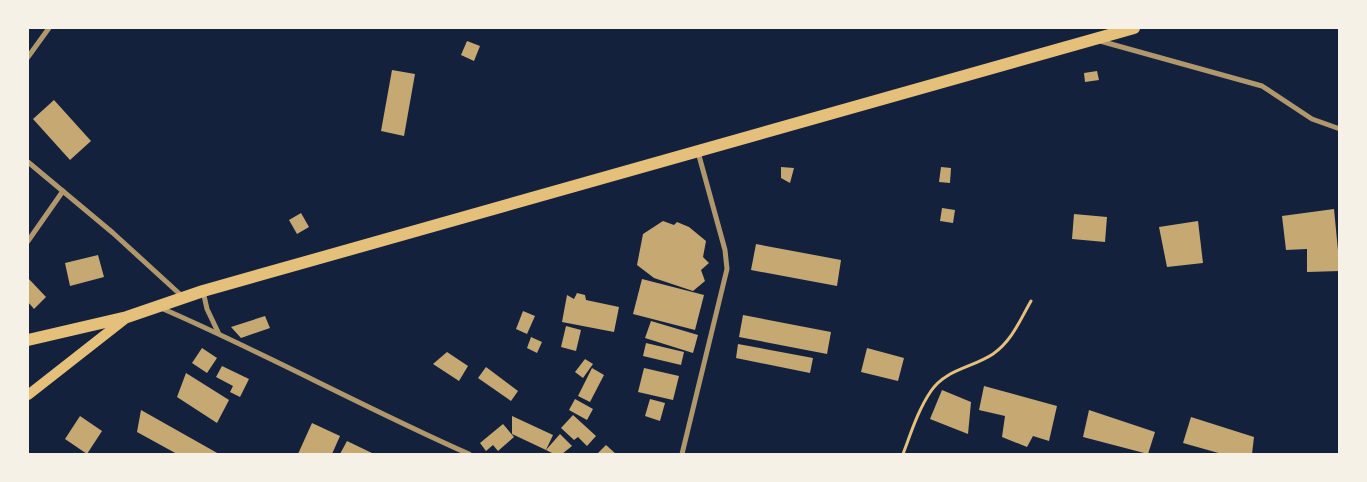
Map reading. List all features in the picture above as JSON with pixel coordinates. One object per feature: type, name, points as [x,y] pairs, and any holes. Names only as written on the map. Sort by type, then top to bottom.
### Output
[{"type":"main road","points":[[28,340],[127,317],[203,291],[1134,28]]},
{"type":"main road","points":[[28,395],[127,317]]},
{"type":"street","points":[[28,57],[50,28]]},
{"type":"street","points":[[1096,40],[1262,86],[1312,119],[1340,129]]},
{"type":"street","points":[[682,454],[727,269],[725,250],[698,151]]},
{"type":"street","points":[[28,162],[184,297]]},
{"type":"street","points":[[28,242],[63,191]]},
{"type":"street","points":[[203,291],[207,309],[218,333]]},
{"type":"street","points":[[156,306],[218,333],[391,420],[469,454]]},
{"type":"path","points":[[902,454],[918,415],[931,390],[952,371],[992,354],[1010,339],[1031,301]]},
{"type":"building","points":[[467,41],[480,46],[474,61],[461,55]]},
{"type":"building","points":[[392,70],[415,74],[404,136],[381,131]]},
{"type":"building","points":[[1097,71],[1099,80],[1085,82],[1084,73]]},
{"type":"building","points":[[54,100],[91,141],[70,160],[33,119]]},
{"type":"building","points":[[781,167],[794,168],[790,183],[781,178]]},
{"type":"building","points":[[941,167],[951,168],[950,183],[939,182]]},
{"type":"building","points":[[942,208],[955,210],[953,223],[940,221]]},
{"type":"building","points":[[1334,209],[1340,271],[1307,272],[1307,249],[1286,250],[1282,216]]},
{"type":"building","points":[[301,213],[309,227],[297,234],[289,220]]},
{"type":"building","points":[[1074,214],[1107,217],[1105,242],[1072,239]]},
{"type":"building","points":[[663,221],[674,225],[677,222],[689,227],[706,241],[703,257],[709,263],[701,270],[705,281],[693,291],[654,278],[637,265],[643,234]]},
{"type":"building","points":[[1198,221],[1203,263],[1167,267],[1159,227]]},
{"type":"building","points":[[756,244],[841,260],[837,286],[751,270]]},
{"type":"building","points":[[98,255],[104,277],[70,286],[65,263]]},
{"type":"building","points":[[28,278],[46,297],[34,309],[28,302]]},
{"type":"building","points":[[642,279],[704,295],[695,330],[633,314]]},
{"type":"building","points":[[577,293],[585,295],[586,300],[619,307],[614,332],[562,322],[567,295],[574,299]]},
{"type":"building","points":[[523,311],[535,316],[527,334],[516,329]]},
{"type":"building","points":[[743,315],[831,332],[827,354],[739,337]]},
{"type":"building","points":[[265,316],[270,328],[241,338],[231,327]]},
{"type":"building","points":[[651,321],[698,335],[693,353],[645,338]]},
{"type":"building","points":[[566,326],[581,330],[576,351],[561,347]]},
{"type":"building","points":[[531,337],[542,342],[537,353],[527,348]]},
{"type":"building","points":[[646,343],[684,352],[681,365],[643,356]]},
{"type":"building","points":[[738,344],[813,358],[810,373],[736,358]]},
{"type":"building","points":[[202,348],[217,358],[207,373],[192,363]]},
{"type":"building","points":[[867,348],[904,358],[898,381],[861,372]]},
{"type":"building","points":[[447,352],[468,366],[459,381],[433,364]]},
{"type":"building","points":[[585,359],[593,364],[583,378],[575,372]]},
{"type":"building","points":[[222,366],[249,379],[240,397],[230,392],[233,386],[216,377]]},
{"type":"building","points":[[486,367],[518,391],[511,401],[478,378]]},
{"type":"building","points":[[592,368],[604,375],[590,402],[578,396]]},
{"type":"building","points":[[644,368],[679,376],[673,400],[638,392]]},
{"type":"building","points":[[186,373],[229,400],[217,423],[177,397]]},
{"type":"building","points":[[984,386],[1057,406],[1049,441],[1033,436],[1027,447],[1002,437],[1005,416],[979,410]]},
{"type":"building","points":[[942,390],[971,402],[968,434],[930,419]]},
{"type":"building","points":[[575,399],[593,409],[587,420],[569,410]]},
{"type":"building","points":[[650,399],[665,403],[660,421],[645,416]]},
{"type":"building","points":[[141,410],[219,454],[177,454],[137,432]]},
{"type":"building","points":[[1089,410],[1155,432],[1148,454],[1083,437]]},
{"type":"building","points":[[573,415],[596,436],[587,446],[578,437],[574,440],[561,428]]},
{"type":"building","points":[[80,416],[102,431],[87,454],[65,439]]},
{"type":"building","points":[[512,416],[553,435],[546,450],[512,434]]},
{"type":"building","points":[[1191,417],[1254,437],[1252,454],[1222,454],[1183,443]]},
{"type":"building","points":[[312,423],[340,436],[332,454],[298,454]]},
{"type":"building","points":[[503,424],[514,437],[498,451],[493,445],[486,451],[480,443]]},
{"type":"building","points":[[560,434],[572,446],[562,454],[554,454],[546,450]]},
{"type":"building","points":[[347,441],[374,454],[340,454]]},
{"type":"building","points":[[606,445],[616,454],[597,454]]}]
